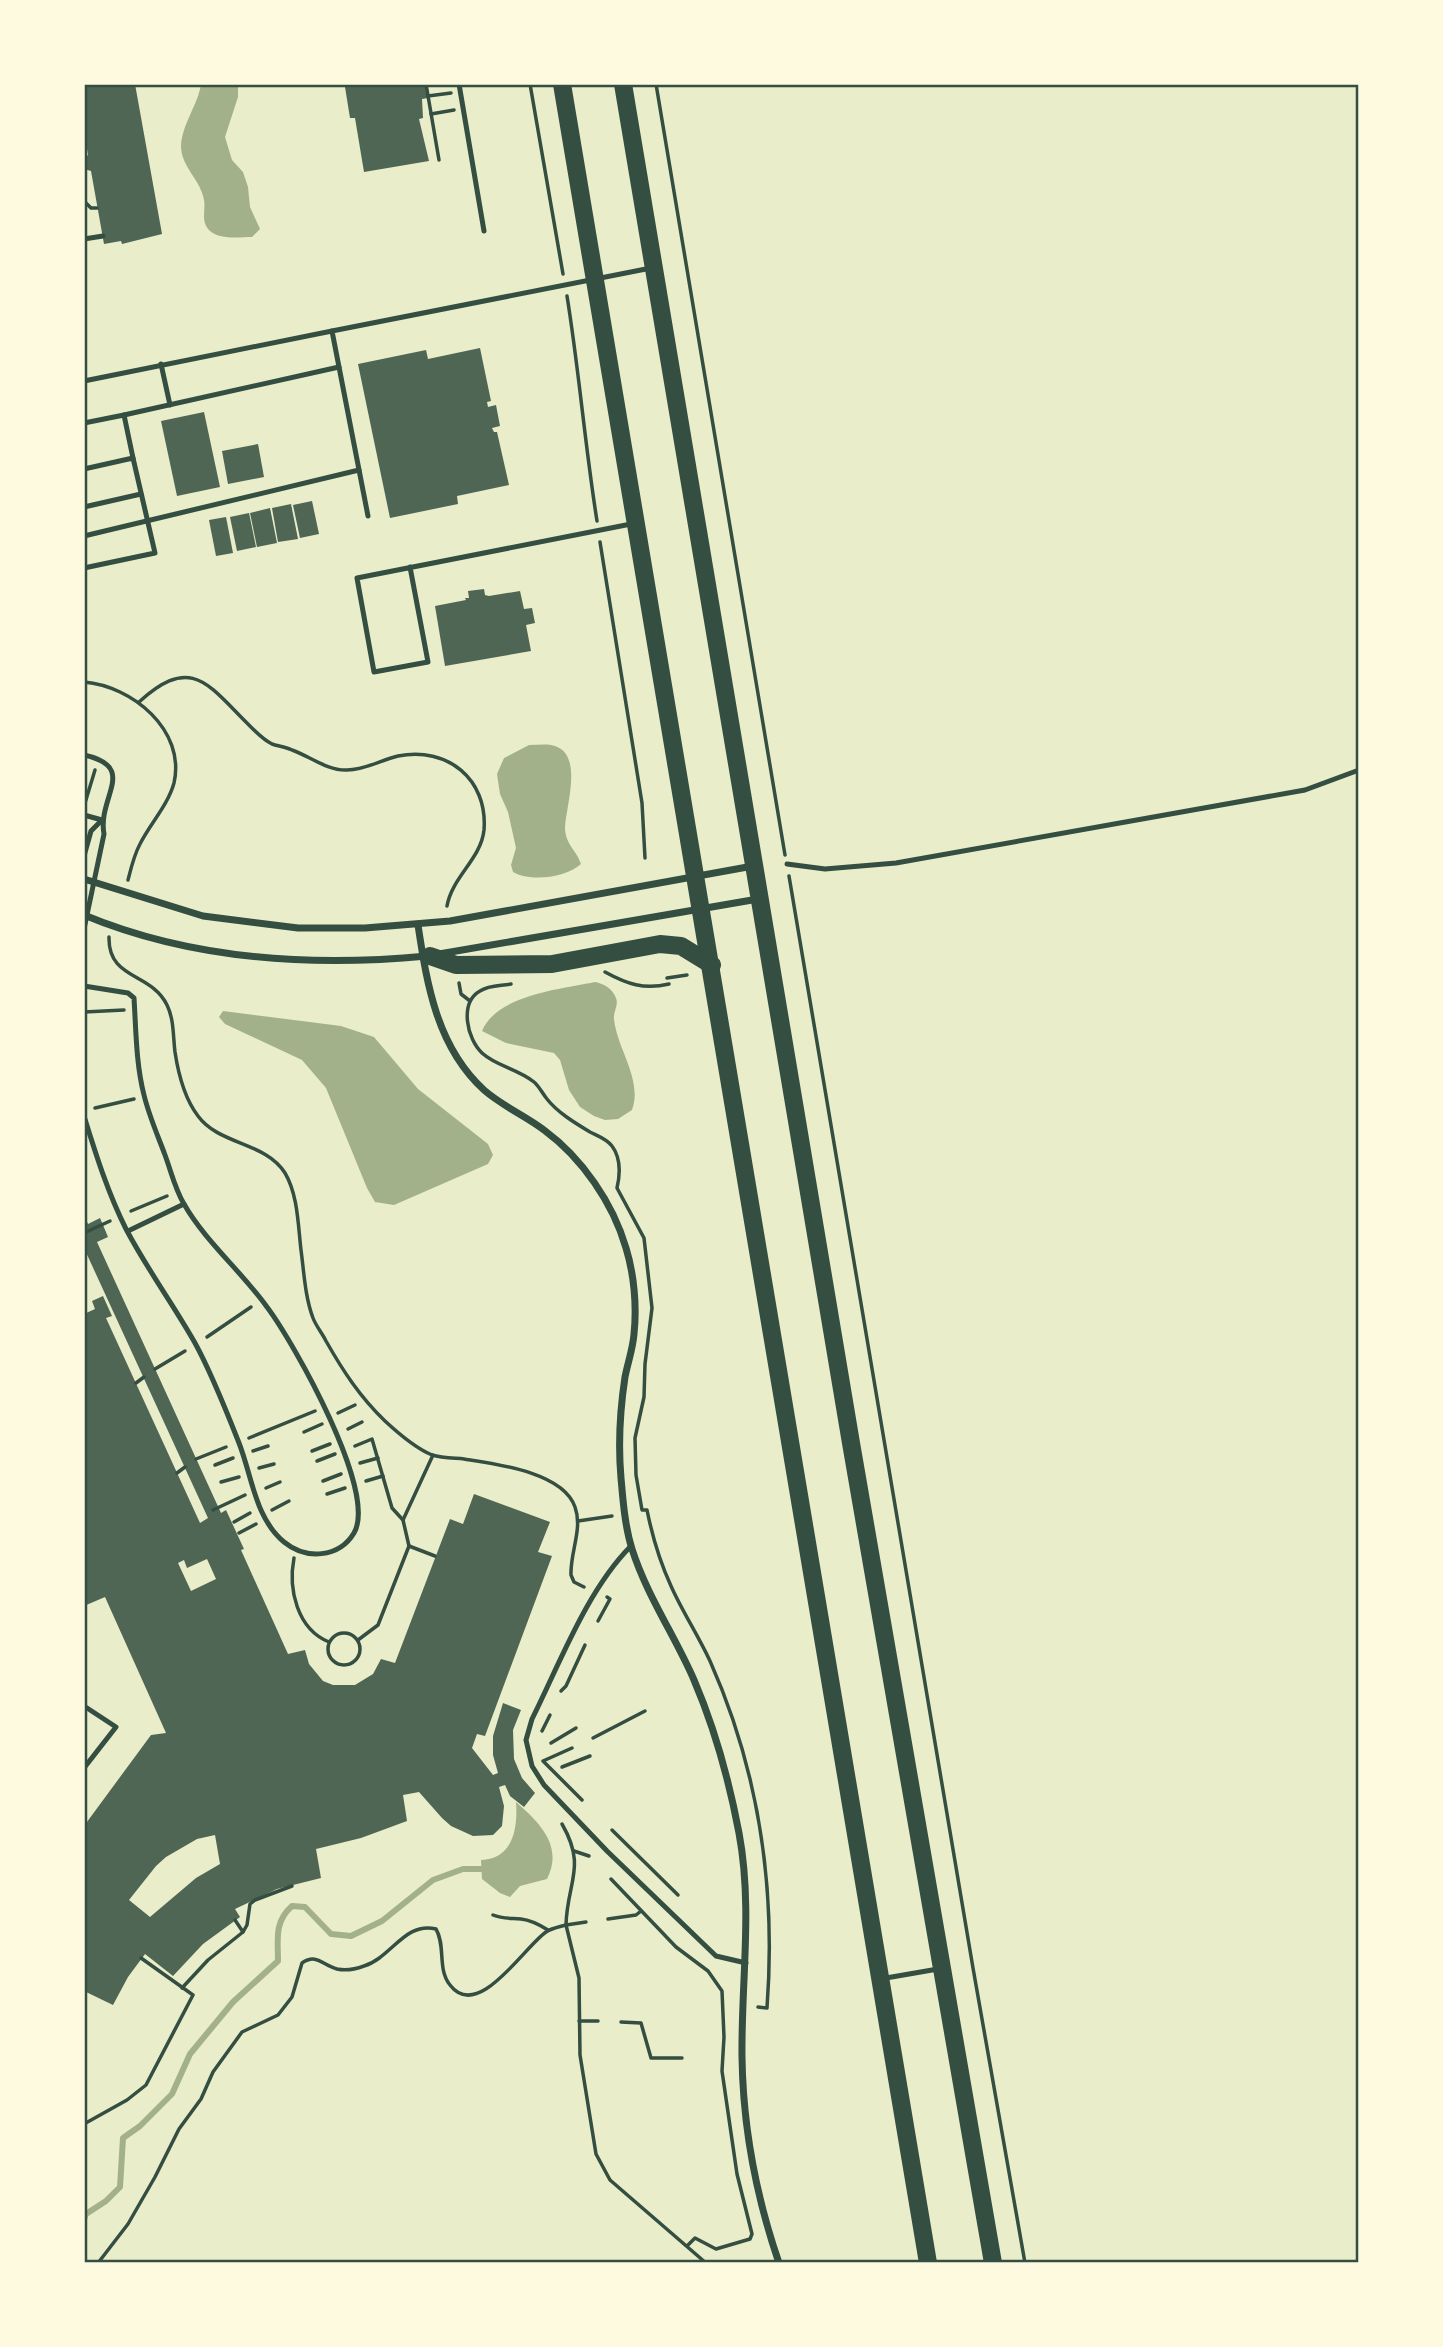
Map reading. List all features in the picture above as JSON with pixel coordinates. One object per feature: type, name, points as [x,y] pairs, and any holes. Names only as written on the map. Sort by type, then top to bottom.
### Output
[{"type":"main road","points":[[562,84],[634,523],[703,909],[883,1979],[928,2263]]},
{"type":"main road","points":[[623,84],[759,899],[993,2263]]},
{"type":"main road","points":[[426,956],[456,965],[552,964],[660,944],[681,946],[712,965]]},
{"type":"street","points":[[88,881],[203,916],[298,928],[365,928],[418,925],[754,866]]},
{"type":"street","points":[[85,915],[112,926],[189,948],[246,957],[362,960],[426,956],[759,899]]},
{"type":"street","points":[[418,925],[426,956],[428,987],[437,1018],[454,1052],[484,1090],[546,1131],[573,1156],[600,1192],[626,1248],[633,1283],[634,1334],[625,1377],[619,1431],[621,1477],[631,1546],[712,1725],[729,1783],[740,1836],[747,1892],[742,2054],[744,2105],[762,2207],[779,2263]]},
{"type":"lane","points":[[459,88],[484,231]]},
{"type":"lane","points":[[84,239],[103,236]]},
{"type":"lane","points":[[84,381],[654,267]]},
{"type":"lane","points":[[332,331],[368,516]]},
{"type":"lane","points":[[161,364],[170,405]]},
{"type":"lane","points":[[84,423],[339,367]]},
{"type":"lane","points":[[84,568],[155,554],[124,415]]},
{"type":"lane","points":[[84,469],[133,458]]},
{"type":"lane","points":[[84,536],[359,470]]},
{"type":"lane","points":[[84,508],[141,494]]},
{"type":"lane","points":[[410,567],[428,662],[374,672],[356,578],[410,567],[634,523]]},
{"type":"lane","points":[[84,755],[98,758],[111,766],[114,774],[102,820],[104,834],[88,881],[84,929]]},
{"type":"lane","points":[[787,864],[825,869],[896,863],[1305,790],[1359,770]]},
{"type":"lane","points":[[84,815],[102,820]]},
{"type":"lane","points":[[84,856],[91,831],[102,820]]},
{"type":"lane","points":[[84,986],[128,993],[134,998],[144,1096],[184,1204],[262,1300],[325,1407],[349,1469],[359,1509],[358,1524],[353,1535],[331,1552],[313,1555],[295,1549],[282,1541],[265,1516],[253,1491],[232,1424],[196,1345],[128,1231],[103,1175],[84,1116]]},
{"type":"lane","points":[[128,1231],[184,1204]]},
{"type":"lane","points":[[631,1546],[613,1564],[595,1591],[532,1719],[526,1740],[532,1766],[544,1785],[607,1851],[716,1956],[746,1963]]},
{"type":"lane","points":[[84,1706],[116,1727],[84,1768]]},
{"type":"lane","points":[[883,1979],[942,1968]]},
{"type":"path","points":[[426,84],[439,160]]},
{"type":"path","points":[[530,84],[576,349],[589,472],[642,803],[645,858]]},
{"type":"path","points":[[656,84],[966,1928],[1026,2263]]},
{"type":"path","points":[[429,96],[459,88]]},
{"type":"path","points":[[432,114],[463,108]]},
{"type":"path","points":[[84,201],[92,208],[97,208]]},
{"type":"path","points":[[139,702],[156,686],[170,678],[196,679],[217,693],[270,743],[331,767],[345,771],[400,756],[418,754],[438,758],[456,766],[469,776],[479,793],[484,830],[475,855],[449,892],[447,906]]},
{"type":"path","points":[[84,682],[111,687],[139,702],[157,720],[168,737],[176,770],[173,785],[139,846],[127,881]]},
{"type":"path","points":[[84,806],[98,758]]},
{"type":"path","points":[[109,936],[111,957],[119,966],[156,989],[166,1002],[171,1015],[177,1065],[199,1117],[223,1136],[276,1162],[290,1182],[313,1318],[348,1380],[385,1421],[414,1445],[433,1455],[517,1470],[551,1481],[571,1497],[579,1521],[571,1575],[574,1582],[584,1587]]},
{"type":"path","points":[[603,971],[623,982],[641,987],[654,988],[669,984]]},
{"type":"path","points":[[457,975],[461,993],[470,1001]]},
{"type":"path","points":[[667,978],[687,975]]},
{"type":"path","points":[[517,983],[488,987],[477,992],[470,1001],[467,1009],[468,1024],[473,1041],[482,1053],[536,1083],[555,1107],[612,1146],[618,1157],[620,1178],[617,1188],[645,1238],[652,1308],[644,1397],[635,1437],[636,1475],[642,1510],[648,1510],[658,1553],[670,1585],[709,1660],[748,1766],[766,1861],[770,1909],[771,1957],[767,2008],[758,2007]]},
{"type":"path","points":[[84,1012],[135,1010]]},
{"type":"path","points":[[95,1108],[144,1096]]},
{"type":"path","points":[[131,1212],[178,1191]]},
{"type":"path","points":[[84,1233],[110,1221]]},
{"type":"path","points":[[207,1337],[262,1300]]},
{"type":"path","points":[[155,1369],[185,1351]]},
{"type":"path","points":[[136,1383],[144,1377]]},
{"type":"path","points":[[304,1432],[355,1405]]},
{"type":"path","points":[[248,1438],[325,1407]]},
{"type":"path","points":[[312,1451],[362,1422]]},
{"type":"path","points":[[358,1640],[378,1625],[409,1546],[403,1520],[392,1508],[372,1439]]},
{"type":"path","points":[[196,1459],[226,1447]]},
{"type":"path","points":[[403,1520],[433,1455]]},
{"type":"path","points":[[323,1480],[377,1458]]},
{"type":"path","points":[[177,1473],[185,1467]]},
{"type":"path","points":[[221,1482],[248,1474]]},
{"type":"path","points":[[213,1510],[253,1491]]},
{"type":"path","points":[[239,1533],[289,1501]]},
{"type":"path","points":[[234,1522],[261,1507]]},
{"type":"path","points":[[579,1521],[612,1516]]},
{"type":"path","points":[[409,1546],[435,1556]]},
{"type":"path","points":[[295,1549],[290,1578],[293,1597],[305,1623],[319,1638],[329,1642]]},
{"type":"path","points":[[598,1621],[610,1599],[605,1596]]},
{"type":"path","points":[[345,1632],[358,1640],[361,1650],[359,1656],[346,1665],[335,1662],[329,1653],[329,1642],[336,1635],[345,1632]]},
{"type":"path","points":[[561,1691],[586,1645]]},
{"type":"path","points":[[593,1738],[645,1711]]},
{"type":"path","points":[[551,1744],[576,1728]]},
{"type":"path","points":[[572,1748],[543,1761],[582,1800]]},
{"type":"path","points":[[562,1767],[590,1756]]},
{"type":"path","points":[[556,1817],[564,1825],[574,1851],[576,1871],[567,1898],[566,1925],[579,1978],[584,2090],[596,2154],[610,2180],[706,2263]]},
{"type":"path","points":[[612,1830],[678,1895]]},
{"type":"path","points":[[574,1851],[589,1856]]},
{"type":"path","points":[[611,1879],[676,1947],[708,1970],[722,1991],[722,2071],[737,2174],[752,2234],[750,2239],[716,2249],[695,2238],[687,2246]]},
{"type":"path","points":[[183,1988],[208,1960],[243,1932],[247,1925],[250,1904],[292,1886]]},
{"type":"path","points":[[608,1919],[636,1915],[648,1905]]},
{"type":"path","points":[[493,1915],[507,1920],[522,1919],[534,1922],[548,1930]]},
{"type":"path","points":[[235,1920],[243,1932]]},
{"type":"path","points":[[99,2263],[128,2224],[179,2129],[201,2099],[213,2072],[242,2032],[278,2015],[292,1997],[302,1963],[309,1958],[316,1958],[337,1969],[349,1970],[366,1966],[382,1958],[402,1938],[420,1928],[428,1927],[436,1929],[440,1937],[445,1979],[452,1989],[461,1994],[481,1993],[496,1983],[520,1955],[548,1930],[586,1922]]},
{"type":"path","points":[[84,2124],[127,2100],[146,2085],[193,1995],[141,1958]]},
{"type":"path","points":[[724,2005],[730,2006]]},
{"type":"path","points":[[579,2021],[598,2021]]},
{"type":"path","points":[[621,2022],[641,2023],[651,2058],[682,2058]]},
{"type":"shaded area","points":[[201,84],[238,84],[238,97],[225,137],[232,160],[243,172],[250,207],[260,229],[252,237],[219,236],[210,231],[205,223],[202,193],[182,154],[184,130]]},
{"type":"shaded area","points":[[529,745],[551,745],[562,749],[571,769],[565,829],[567,839],[581,864],[566,873],[548,877],[529,877],[513,872],[511,865],[516,848],[497,774],[504,758]]},
{"type":"shaded area","points":[[595,982],[607,987],[616,998],[616,1030],[634,1087],[632,1110],[618,1119],[605,1120],[580,1107],[569,1090],[560,1060],[554,1053],[506,1043],[482,1031],[501,1009],[515,1002],[548,991]]},
{"type":"shaded area","points":[[223,1011],[341,1026],[374,1037],[418,1089],[488,1144],[493,1155],[488,1164],[394,1205],[375,1202],[326,1088],[302,1060],[225,1024],[219,1017]]},
{"type":"shaded area","points":[[516,1802],[540,1826],[551,1845],[553,1856],[547,1879],[520,1886],[510,1897],[482,1879],[481,1860],[492,1858],[507,1848],[516,1822]]},
{"type":"building","points":[[84,84],[135,84],[162,234],[122,244],[121,241],[104,244],[91,171],[84,169],[84,158],[88,155],[84,130]]},
{"type":"building","points":[[349,84],[426,84],[428,98],[422,99],[423,118],[419,119],[429,161],[364,172],[355,118],[350,118],[345,87],[350,86]]},
{"type":"building","points":[[480,348],[491,401],[487,402],[488,407],[496,405],[500,426],[492,428],[497,432],[509,485],[457,496],[458,504],[390,518],[358,364],[426,350],[428,359]]},
{"type":"building","points":[[204,412],[220,487],[177,496],[161,421]]},
{"type":"building","points":[[258,444],[264,477],[228,484],[222,451]]},
{"type":"building","points":[[312,501],[319,534],[300,538],[293,505]]},
{"type":"building","points":[[291,504],[298,539],[278,542],[272,508]]},
{"type":"building","points":[[270,508],[277,543],[257,547],[250,513]]},
{"type":"building","points":[[249,513],[256,547],[237,551],[230,517]]},
{"type":"building","points":[[226,517],[233,553],[216,556],[209,520]]},
{"type":"building","points":[[484,589],[485,595],[489,596],[520,591],[524,609],[532,608],[535,623],[526,625],[531,651],[445,666],[435,606],[466,600],[465,598],[469,598],[468,591]]},
{"type":"building","points":[[84,1215],[88,1224],[100,1218],[108,1237],[97,1242],[221,1513],[226,1510],[288,1654],[305,1650],[309,1664],[323,1681],[333,1685],[355,1685],[373,1674],[381,1659],[395,1663],[450,1519],[463,1524],[474,1494],[550,1522],[538,1552],[552,1556],[485,1736],[477,1734],[472,1748],[493,1775],[498,1773],[493,1755],[493,1736],[503,1703],[521,1710],[513,1730],[514,1759],[522,1778],[535,1793],[524,1807],[510,1796],[505,1785],[499,1787],[504,1806],[502,1826],[493,1835],[473,1836],[451,1826],[419,1792],[403,1795],[407,1821],[361,1838],[316,1849],[321,1878],[277,1889],[235,1909],[240,1917],[203,1944],[173,1976],[145,1954],[128,1977],[113,2005],[84,1991],[84,1826],[151,1735],[166,1733],[105,1597],[84,1606],[84,1314],[95,1309],[92,1301],[103,1296],[112,1316],[106,1318],[200,1523],[208,1518],[84,1248]],"holes":[[[207,1559],[216,1579],[191,1591],[178,1563],[184,1560],[187,1568]],[[215,1835],[220,1864],[196,1878],[150,1917],[129,1900],[166,1857],[197,1839]]]},
{"type":"waterway","points":[[84,2219],[86,2214],[106,2201],[120,2187],[123,2138],[140,2126],[172,2094],[190,2054],[233,2002],[278,1961],[280,1925],[292,1906],[305,1907],[331,1934],[351,1936],[382,1921],[433,1880],[463,1869],[481,1869]]}]
